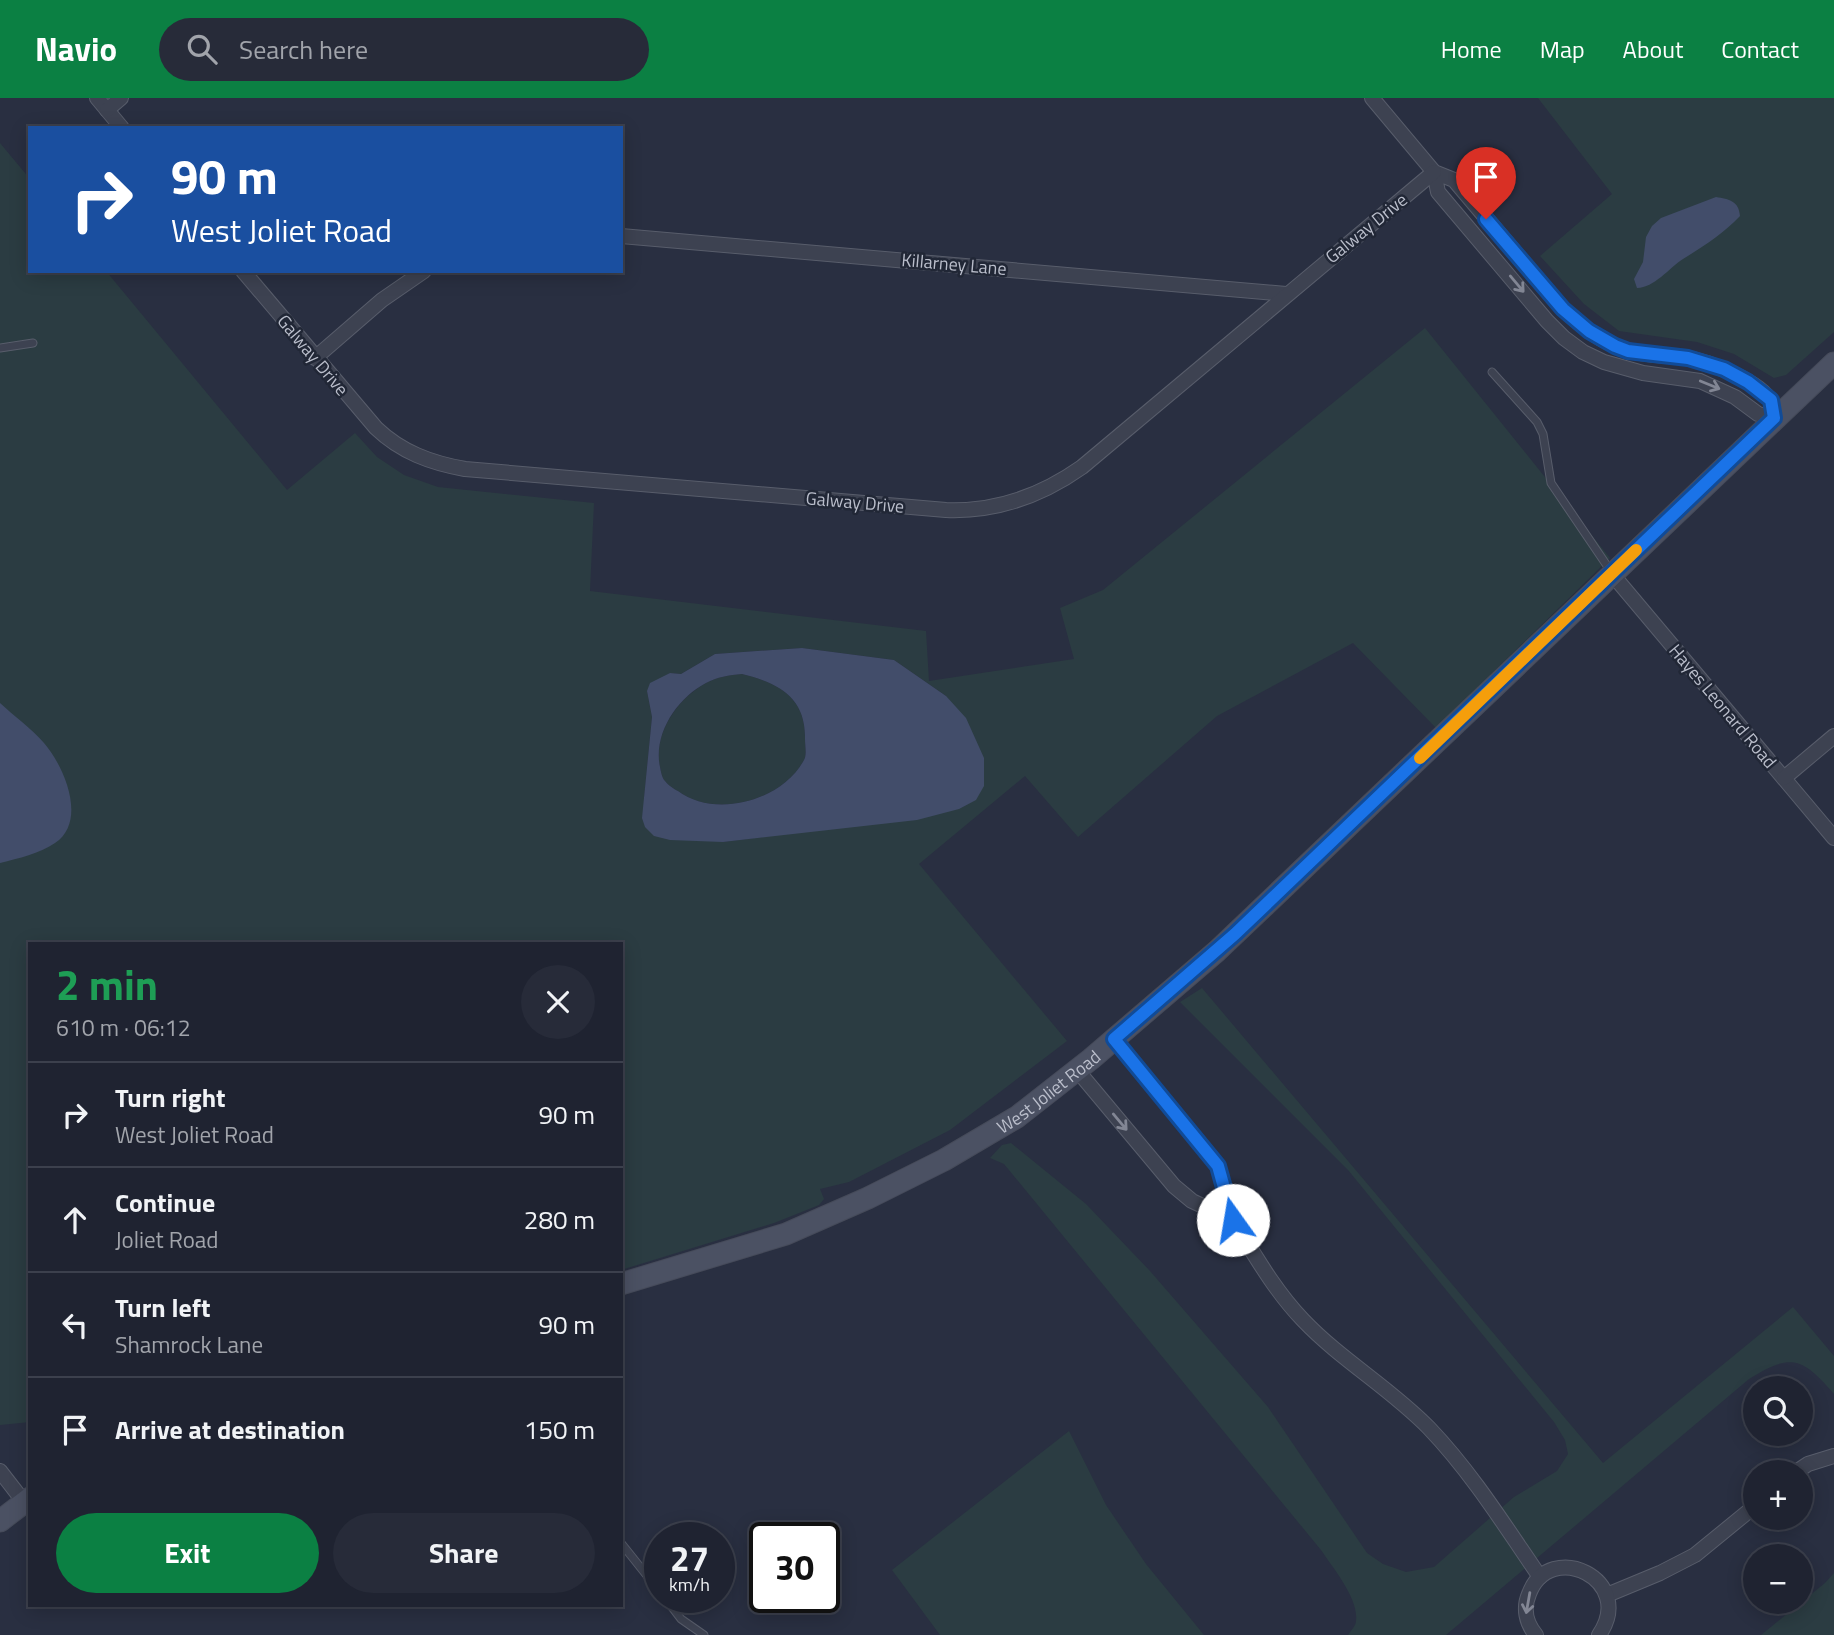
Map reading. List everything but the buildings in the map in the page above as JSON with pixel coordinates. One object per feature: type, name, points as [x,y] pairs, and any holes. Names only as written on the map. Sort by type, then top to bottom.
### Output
[{"type":"main road","name":"West Joliet Road","points":[[623,1283],[786,1234],[868,1198],[944,1160],[1017,1117],[1077,1070],[1226,943],[1834,363]]},
{"type":"main road","points":[[0,1521],[27,1500]]},
{"type":"street","points":[[97,98],[120,126]]},
{"type":"street","points":[[107,110],[121,98]]},
{"type":"street","points":[[1373,98],[1434,172],[1438,192],[1564,338],[1583,352],[1623,369],[1700,381],[1735,397],[1758,414],[1774,418],[1771,400],[1748,382],[1724,369],[1688,358],[1628,351],[1602,339],[1576,321],[1454,180],[1434,172]]},
{"type":"street","name":"Galway Drive","points":[[245,273],[386,438],[422,458],[442,465],[971,510],[1009,504],[1068,477],[1434,172]]},
{"type":"street","name":"Killarney Lane","points":[[623,236],[1286,294]]},
{"type":"street","points":[[315,358],[382,300],[421,273]]},
{"type":"street","name":"Hayes Leonard Road","points":[[1612,574],[1834,838]]},
{"type":"street","points":[[1783,778],[1834,736]]},
{"type":"street","points":[[1114,1039],[1218,1166],[1233,1220],[1273,1284],[1302,1320],[1334,1349],[1375,1379],[1429,1428],[1485,1495],[1540,1577]]},
{"type":"street","points":[[1077,1070],[1174,1186],[1192,1201],[1233,1220]]},
{"type":"street","points":[[1813,1463],[1834,1457]]},
{"type":"street","points":[[0,1471],[27,1500]]},
{"type":"street","points":[[1606,1595],[1695,1555],[1743,1516]]},
{"type":"street","points":[[1535,1635],[1526,1615],[1526,1601],[1531,1588],[1540,1577],[1565,1567],[1591,1574],[1600,1583],[1609,1608],[1607,1622],[1599,1635]]},
{"type":"lane","points":[[1489,250],[1503,238]]},
{"type":"lane","points":[[0,348],[33,343]]},
{"type":"lane","points":[[1623,369],[1628,351]]},
{"type":"lane","points":[[1492,372],[1537,422],[1542,434],[1551,483],[1612,574]]},
{"type":"lane","points":[[623,1546],[644,1572]]},
{"type":"lane","points":[[676,1613],[704,1635]]},
{"type":"shaded area","points":[[1538,98],[1834,98],[1834,332],[1786,375],[1774,378],[1734,354],[1697,342],[1619,331],[1584,304],[1540,256],[1612,194]]},
{"type":"shaded area","points":[[0,143],[28,177],[28,273],[108,273],[287,490],[355,433],[377,457],[404,475],[438,487],[594,503],[590,591],[926,631],[929,681],[1074,659],[1060,608],[1103,590],[1425,328],[1610,558],[1436,728],[1353,643],[1217,716],[1078,837],[1025,776],[919,864],[1067,1041],[950,1130],[849,1182],[820,1189],[824,1199],[819,1205],[774,1223],[623,1269],[623,942],[28,942],[28,1422],[0,1425]],"holes":[[[802,648],[894,660],[946,696],[807,831],[723,842],[644,799],[652,717],[647,691],[670,673],[681,674],[715,654]]]},
{"type":"shaded area","points":[[742,674],[778,687],[795,702],[804,725],[805,758],[794,774],[764,795],[728,804],[710,804],[693,799],[671,787],[662,777],[659,755],[664,730],[677,708],[695,690],[714,679]]},
{"type":"shaded area","points":[[1202,988],[1603,1463],[1793,1307],[1834,1356],[1834,1394],[1813,1372],[1795,1363],[1776,1365],[1754,1376],[1743,1376],[1743,1384],[1446,1635],[1348,1635],[1356,1623],[1356,1612],[1344,1584],[1321,1550],[1004,1164],[990,1158],[1002,1145],[1011,1143],[1086,1204],[1150,1271],[1268,1407],[1367,1553],[1383,1564],[1406,1572],[1434,1567],[1514,1497],[1557,1471],[1568,1454],[1565,1440],[1554,1422],[1348,1170],[1180,1002]]},
{"type":"shaded area","points":[[1069,1431],[1106,1505],[1146,1564],[1204,1635],[940,1635],[892,1570]]},
{"type":"shaded area","points":[[1834,1573],[1834,1635],[1761,1635],[1787,1614],[1813,1614],[1813,1593]]},
{"type":"water","points":[[1716,197],[1732,202],[1738,207],[1740,216],[1720,234],[1655,281],[1637,288],[1634,279],[1643,262],[1646,237],[1652,226],[1661,218]]},
{"type":"water","points":[[802,648],[894,660],[946,696],[966,718],[984,758],[984,786],[976,800],[959,809],[917,820],[723,842],[670,840],[654,836],[645,827],[642,818],[652,717],[647,691],[650,683],[670,673],[681,674],[715,654]],"holes":[[[742,674],[778,687],[795,702],[804,725],[804,760],[794,774],[780,786],[747,801],[710,804],[693,799],[669,785],[662,777],[659,755],[664,730],[677,707],[695,690],[714,679]]]},
{"type":"water","points":[[0,703],[34,732],[52,753],[65,779],[71,808],[65,833],[55,843],[36,853],[0,863]]},
{"type":"slow traffic","points":[[1420,758],[1636,550]]},
{"type":"route","points":[[1233,1220],[1218,1166],[1209,1152],[1114,1039],[1235,934],[1774,418],[1771,400],[1748,382],[1724,369],[1688,358],[1628,351],[1589,331],[1563,309],[1486,219]]}]
